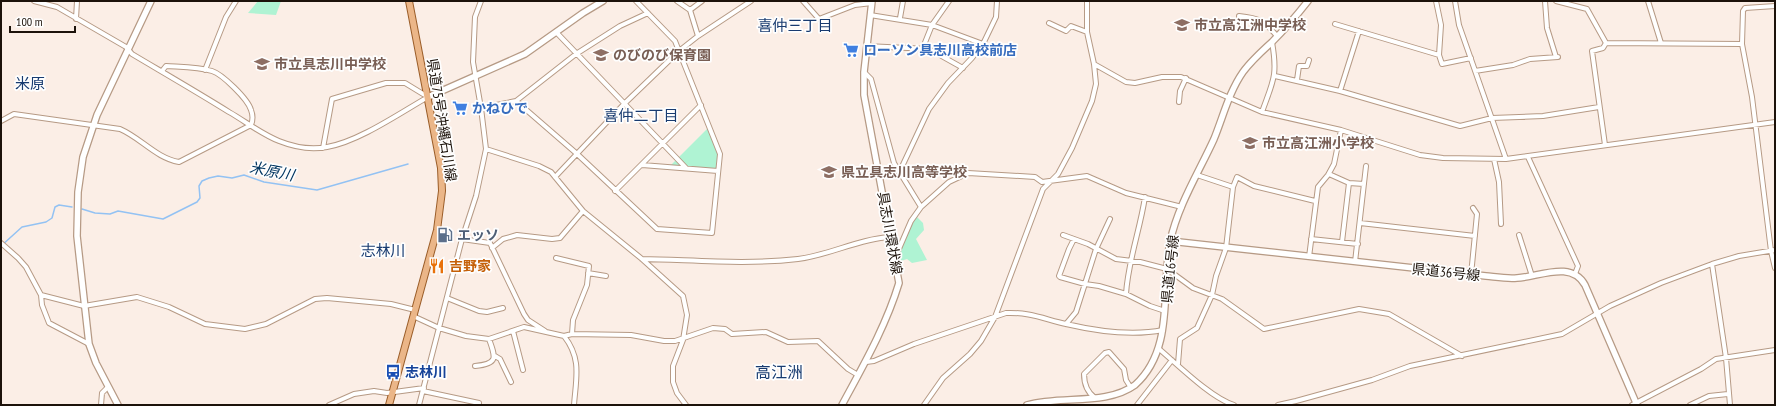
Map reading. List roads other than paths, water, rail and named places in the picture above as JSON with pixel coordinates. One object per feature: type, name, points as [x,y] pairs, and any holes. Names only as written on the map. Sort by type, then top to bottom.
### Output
[{"type":"main road","points":[[118,405],[108,387],[89,344],[77,236],[77,203],[83,157],[93,125],[152,1]]},
{"type":"main road","name":"県道75号沖縄石川線","points":[[389,405],[437,230],[441,203],[441,168],[409,1]]},
{"type":"main road","points":[[428,97],[525,54],[583,12],[603,1]]},
{"type":"main road","name":"県道16号線","points":[[1027,405],[1040,402],[1112,398],[1132,388],[1148,370],[1158,348],[1163,330],[1170,241],[1182,206],[1198,175],[1230,98],[1244,72],[1308,1]]},
{"type":"main road","name":"具志川環状線","points":[[842,405],[866,362],[893,302],[899,283],[864,95],[866,46],[872,2]]},
{"type":"main road","name":"県道36号線","points":[[1170,241],[1471,275],[1516,278],[1562,271],[1575,274]]},
{"type":"main road","points":[[1575,274],[1585,284],[1635,404]]},
{"type":"street","points":[[34,1],[56,8],[76,18],[129,50],[132,54],[269,136],[286,144],[302,148],[323,148],[357,136],[428,97],[405,83],[386,83],[332,99],[323,148]]},
{"type":"street","points":[[76,18],[77,1]]},
{"type":"street","points":[[205,70],[226,17],[236,1]]},
{"type":"street","points":[[419,405],[462,239],[476,196],[486,149],[473,62],[475,17],[481,1]]},
{"type":"street","points":[[516,101],[576,153],[657,229],[712,233],[720,154],[675,41],[636,1]]},
{"type":"street","points":[[677,1],[690,10],[698,36]]},
{"type":"street","points":[[690,10],[702,1]]},
{"type":"street","points":[[555,176],[624,104],[679,51],[698,36],[751,1]]},
{"type":"street","points":[[803,1],[819,18],[854,3],[872,2]]},
{"type":"street","points":[[900,18],[903,1]]},
{"type":"street","points":[[922,50],[932,25],[949,1]]},
{"type":"street","points":[[899,173],[929,109],[948,83],[983,44],[996,17],[997,1]]},
{"type":"street","points":[[924,405],[943,378],[970,354],[981,341],[994,317],[1043,189],[1058,174],[1072,148],[1092,101],[1096,84],[1094,64],[1087,32],[1087,1]]},
{"type":"street","points":[[1436,1],[1441,25],[1439,55],[1442,64],[1471,58]]},
{"type":"street","points":[[1455,1],[1459,25],[1506,159]]},
{"type":"street","points":[[1475,71],[1513,65],[1530,59],[1557,57],[1547,28],[1545,1]]},
{"type":"street","points":[[1556,1],[1587,9],[1606,43]]},
{"type":"street","points":[[1648,1],[1661,44]]},
{"type":"street","points":[[1761,1],[1761,6]]},
{"type":"street","points":[[1775,6],[1748,7],[1743,12],[1742,44],[1756,124],[1775,268]]},
{"type":"street","points":[[481,108],[516,101],[576,54],[620,26],[648,13]]},
{"type":"street","points":[[870,15],[900,18],[932,25],[983,44]]},
{"type":"street","points":[[1239,16],[1255,17],[1268,26],[1277,36]]},
{"type":"street","points":[[1049,23],[1066,31],[1071,26],[1087,32]]},
{"type":"street","points":[[1335,24],[1439,55]]},
{"type":"street","points":[[1340,91],[1359,31]]},
{"type":"street","points":[[556,32],[686,168]]},
{"type":"street","points":[[1262,112],[1276,76],[1276,63],[1272,42]]},
{"type":"street","points":[[1606,43],[1742,44]]},
{"type":"street","points":[[1605,145],[1592,52],[1603,48],[1606,43]]},
{"type":"street","points":[[866,46],[922,50],[929,49],[963,68]]},
{"type":"street","points":[[1297,80],[1298,66],[1307,66],[1309,60]]},
{"type":"street","points":[[1094,64],[1126,82],[1135,83],[1162,77],[1186,78],[1262,112],[1341,130],[1420,155],[1506,159],[1775,122]]},
{"type":"street","points":[[1,121],[14,114],[93,125],[127,132],[164,157],[179,162],[251,125],[253,120],[251,108],[238,92],[219,74],[205,70],[166,66],[162,71]]},
{"type":"street","points":[[864,72],[872,79],[894,163],[920,207]]},
{"type":"street","points":[[1276,76],[1340,91],[1460,126],[1492,118],[1543,116],[1599,107]]},
{"type":"street","points":[[1179,102],[1180,91],[1186,78]]},
{"type":"street","points":[[615,191],[701,105]]},
{"type":"street","points":[[1309,257],[1315,200],[1318,187],[1329,174],[1334,164],[1341,130]]},
{"type":"street","points":[[486,149],[539,166],[551,172],[583,211],[642,259],[683,296],[687,314],[683,340],[673,366],[673,382],[677,393],[686,405]]},
{"type":"street","points":[[1528,156],[1578,266],[1575,274]]},
{"type":"street","points":[[1494,159],[1499,182],[1501,224]]},
{"type":"street","points":[[642,164],[718,171]]},
{"type":"street","points":[[1355,262],[1366,166]]},
{"type":"street","points":[[895,260],[911,221],[920,207],[949,182],[968,173],[1035,177],[1042,182],[1087,176],[1115,189],[1182,206]]},
{"type":"street","points":[[1329,174],[1349,183],[1364,184]]},
{"type":"street","points":[[1198,175],[1233,188]]},
{"type":"street","points":[[1178,364],[1180,338],[1197,328],[1212,295],[1216,276],[1226,248],[1233,188],[1236,178],[1254,186],[1315,200]]},
{"type":"street","points":[[1342,242],[1349,183]]},
{"type":"street","points":[[1126,294],[1130,260],[1142,215],[1145,197]]},
{"type":"street","points":[[1471,275],[1477,214],[1473,208]]},
{"type":"street","points":[[492,248],[503,239],[517,235],[552,239],[560,238],[583,211]]},
{"type":"street","points":[[1066,324],[1076,312],[1096,249],[1110,219]]},
{"type":"street","points":[[1360,224],[1475,236]]},
{"type":"street","points":[[1063,235],[1116,259],[1130,260],[1167,269],[1193,288],[1222,299],[1264,329],[1359,310],[1389,314],[1463,356]]},
{"type":"street","points":[[1519,235],[1532,276]]},
{"type":"street","points":[[642,259],[743,262],[797,259],[821,255],[854,243],[890,237]]},
{"type":"street","points":[[462,239],[490,243],[524,314],[528,320],[546,332]]},
{"type":"street","points":[[1074,239],[1059,276],[1126,294],[1150,306],[1165,311]]},
{"type":"street","points":[[1311,239],[1358,244]]},
{"type":"street","points":[[2,244],[26,268],[42,295],[42,305],[49,324],[89,344]]},
{"type":"street","points":[[1278,405],[1297,403],[1410,366],[1562,334],[1639,292],[1712,264],[1773,250]]},
{"type":"street","points":[[556,258],[589,266],[587,285],[573,320],[572,334]]},
{"type":"street","points":[[1712,264],[1726,358],[1730,405]]},
{"type":"street","points":[[588,273],[606,276]]},
{"type":"street","points":[[42,295],[84,306],[137,297],[169,307],[205,324],[245,330],[266,324],[315,299],[326,298],[391,304],[414,313],[439,328],[466,336],[489,339],[524,327],[564,336],[572,334],[631,335],[664,341],[683,340],[713,328],[725,329],[732,334],[766,332],[788,342],[818,341],[848,369],[858,375]]},
{"type":"street","points":[[447,298],[479,311],[487,312],[503,308]]},
{"type":"street","points":[[866,362],[874,361],[914,344],[1006,313],[1022,312],[1066,324],[1146,333],[1163,330]]},
{"type":"street","points":[[513,331],[523,370]]},
{"type":"street","points":[[564,336],[576,357],[577,365],[574,405]]},
{"type":"street","points":[[489,339],[495,356],[500,359],[511,382]]},
{"type":"street","points":[[1158,348],[1205,388],[1227,403],[1234,405]]},
{"type":"street","points":[[1635,404],[1702,369],[1716,359],[1775,350]]},
{"type":"street","points":[[1097,400],[1090,395],[1084,382],[1084,374],[1105,353],[1109,352],[1124,369],[1126,380],[1132,388]]},
{"type":"street","points":[[475,366],[487,365],[495,356]]},
{"type":"street","points":[[1137,405],[1172,360]]},
{"type":"street","points":[[101,405],[102,393],[108,387]]},
{"type":"street","points":[[329,405],[354,394],[374,391],[392,393],[424,390],[479,403]]},
{"type":"street","points":[[1690,405],[1709,396],[1728,394]]},
{"type":"waterway","name":"米原川","points":[[82,209],[95,213],[110,214],[118,211],[163,219],[197,202],[200,198],[199,186],[202,181],[209,178],[218,176],[232,178],[244,175],[264,182],[317,190],[408,164]]},
{"type":"waterway","name":"米原川","points":[[1,246],[22,227],[46,222],[52,218],[55,207],[59,205],[72,207]]},
{"type":"place","name":"市立高江洲中学校","points":[[1182,25]]},
{"type":"place","name":"ローソン具志川高校前店","points":[[851,50]]},
{"type":"place","name":"のびのび保育園","points":[[601,55]]},
{"type":"place","name":"市立具志川中学校","points":[[262,64]]},
{"type":"place","name":"かねひで","points":[[460,108]]},
{"type":"place","name":"市立高江洲小学校","points":[[1250,143]]},
{"type":"place","name":"県立具志川高等学校","points":[[829,172]]},
{"type":"place","name":"エッソ","points":[[445,235]]},
{"type":"place","name":"吉野家","points":[[437,266]]},
{"type":"place","name":"志林川","points":[[393,372]]},
{"type":"district","name":"喜仲三丁目","points":[[795,25]]},
{"type":"district","name":"米原","points":[[30,83]]},
{"type":"district","name":"喜仲二丁目","points":[[641,115]]},
{"type":"district","name":"志林川","points":[[383,250]]},
{"type":"district","name":"高江洲","points":[[779,372]]}]
